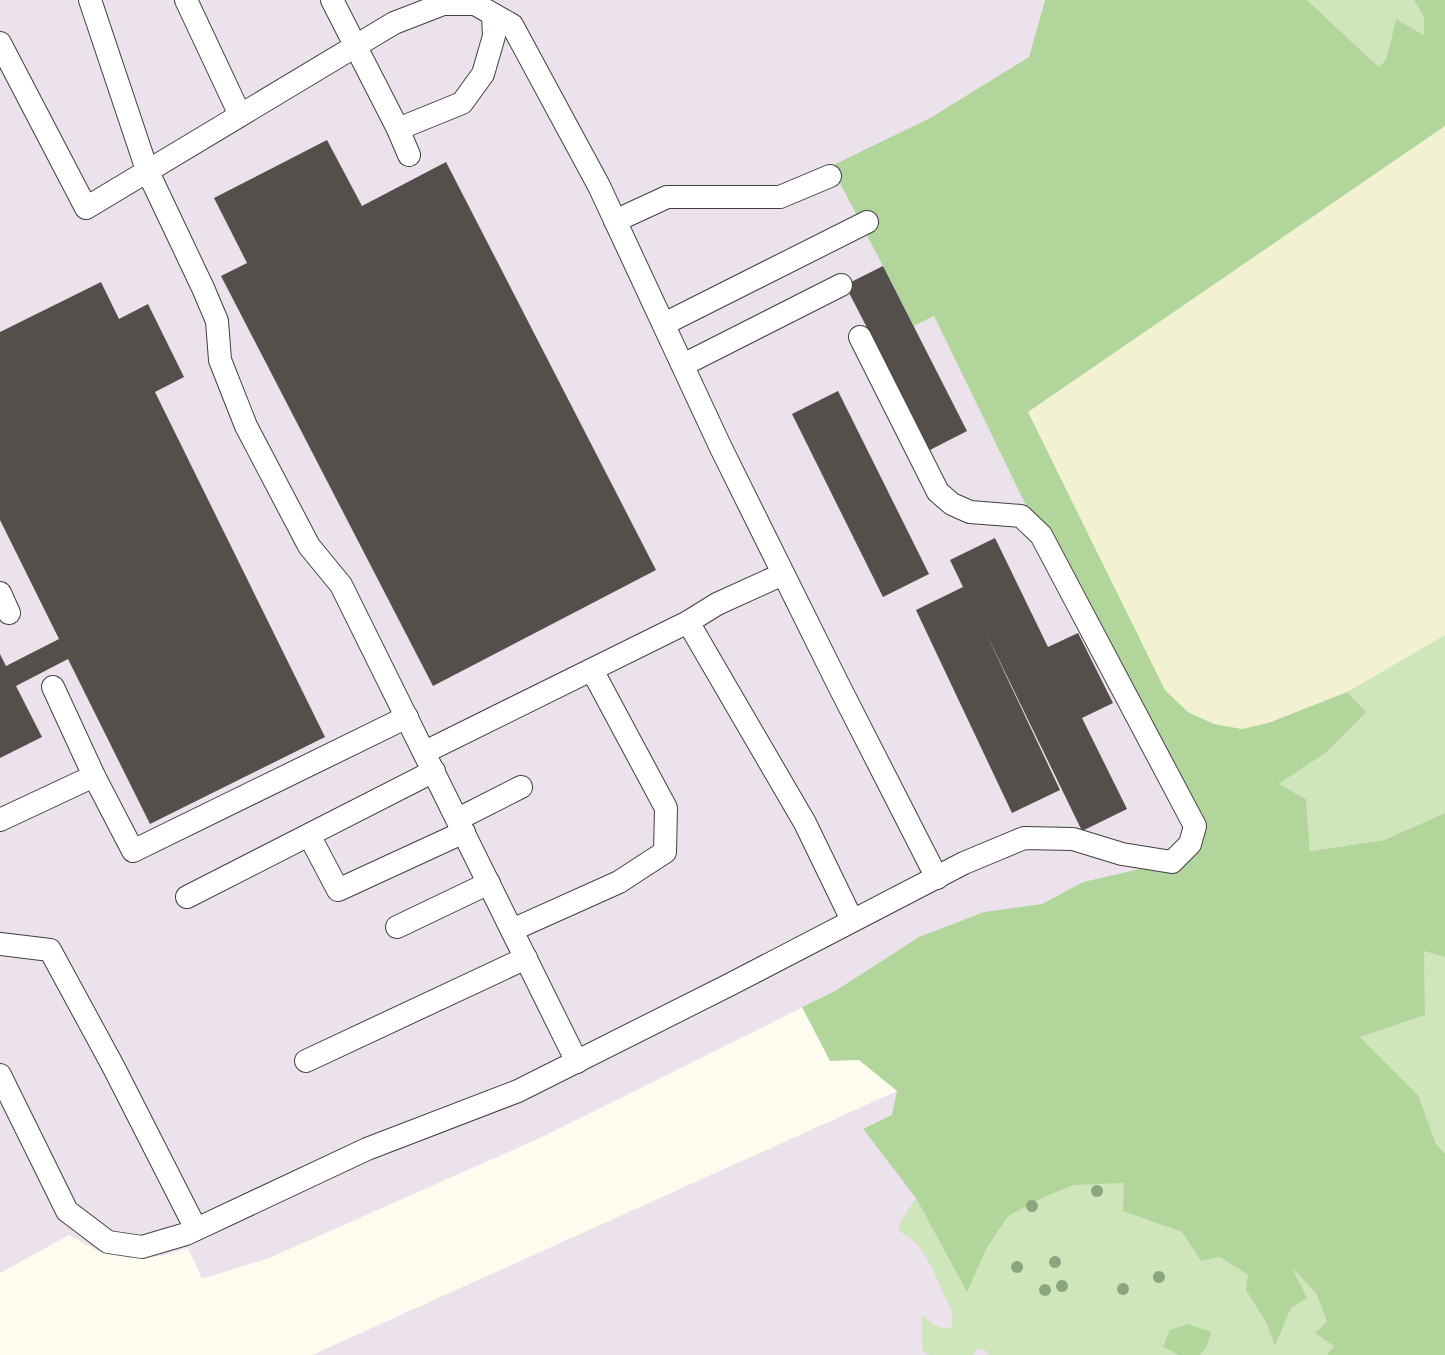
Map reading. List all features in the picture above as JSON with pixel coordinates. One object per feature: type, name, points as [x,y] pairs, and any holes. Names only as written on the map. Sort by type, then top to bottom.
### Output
[{"type":"lane","points":[[90,0],[147,170],[217,321],[220,360],[246,426],[309,546],[341,585],[425,752],[577,1062]]},
{"type":"lane","points":[[186,0],[240,115]]},
{"type":"lane","points":[[332,0],[398,129],[409,155]]},
{"type":"lane","points":[[0,42],[86,208],[394,23],[419,6],[444,2],[475,4],[512,25],[599,186],[783,574],[937,878]]},
{"type":"lane","points":[[398,129],[462,103],[483,74],[494,36],[493,14]]},
{"type":"lane","points":[[615,220],[667,197],[780,197],[830,176]]},
{"type":"lane","points":[[664,324],[867,222]]},
{"type":"lane","points":[[683,365],[841,285]]},
{"type":"lane","points":[[0,1075],[67,1211],[108,1242],[142,1247],[186,1234],[367,1149],[518,1091],[964,863],[1024,838],[1073,839],[1122,854],[1172,862],[1190,844],[1195,826],[1041,535],[1021,516],[970,512],[952,504],[938,492],[860,338]]},
{"type":"lane","points":[[425,752],[688,622],[717,604],[783,574]]},
{"type":"lane","points":[[0,593],[9,613]]},
{"type":"lane","points":[[688,622],[805,823],[852,920]]},
{"type":"lane","points":[[512,930],[619,882],[665,852],[666,808],[592,670]]},
{"type":"lane","points":[[53,687],[94,776],[133,851],[407,717]]},
{"type":"lane","points":[[187,897],[434,771]]},
{"type":"lane","points":[[0,820],[94,776]]},
{"type":"lane","points":[[309,835],[338,890],[461,826],[521,787]]},
{"type":"lane","points":[[397,926],[489,883]]},
{"type":"lane","points":[[0,944],[50,950],[113,1066],[196,1229]]},
{"type":"lane","points":[[306,1061],[526,958]]},
{"type":"shaded area","points":[[0,0],[1045,0],[1029,57],[930,118],[831,166],[914,326],[934,316],[1196,856],[1083,882],[1042,904],[984,912],[919,937],[835,991],[540,1138],[269,1258],[202,1279],[188,1248],[161,1256],[129,1258],[98,1251],[69,1235],[0,1273]]},
{"type":"shaded area","points":[[1445,855],[1445,1355],[312,1355],[897,1091]]},
{"type":"green space","points":[[1045,0],[1307,0],[1379,67],[1386,60],[1396,19],[1424,35],[1424,18],[1414,0],[1445,0],[1445,126],[1028,412],[1165,690],[1188,712],[1214,724],[1242,729],[1268,723],[1347,692],[1366,712],[1327,752],[1279,784],[1306,799],[1310,851],[1384,840],[1445,813],[1445,957],[1424,951],[1425,1015],[1360,1037],[1418,1095],[1436,1144],[1445,1154],[1445,1355],[1327,1355],[1334,1346],[1315,1333],[1327,1322],[1316,1293],[1292,1268],[1307,1298],[1291,1308],[1275,1346],[1267,1324],[1246,1290],[1248,1275],[1220,1257],[1201,1261],[1182,1232],[1123,1211],[1124,1183],[1074,1185],[1046,1196],[1008,1216],[986,1249],[967,1292],[916,1198],[863,1129],[892,1115],[897,1091],[859,1060],[830,1061],[802,1007],[835,991],[919,937],[984,912],[1042,904],[1083,882],[1196,856],[934,316],[914,326],[831,166],[930,118],[1029,57]]},
{"type":"green space","points":[[1307,0],[1414,0],[1424,18],[1424,35],[1396,19],[1386,61],[1379,67]]},
{"type":"green space","points":[[1445,126],[1445,635],[1347,692],[1268,723],[1242,729],[1214,724],[1188,712],[1165,690],[1028,412]]},
{"type":"green space","points":[[1445,635],[1445,813],[1384,840],[1310,851],[1306,799],[1279,784],[1327,752],[1365,712],[1347,692]]},
{"type":"green space","points":[[1424,951],[1445,957],[1445,1154],[1436,1144],[1418,1095],[1360,1037],[1425,1015]]},
{"type":"green space","points":[[1135,1071],[1123,1211],[1182,1232],[1201,1261],[1220,1257],[1248,1275],[1246,1290],[1267,1324],[1275,1346],[1291,1308],[1291,1267],[1316,1293],[1327,1322],[1316,1333],[1334,1346],[1327,1355],[989,1355],[984,1349],[976,1350],[973,1355],[929,1355],[922,1350],[922,1315],[932,1323],[943,1328],[951,1328],[953,1319],[951,1309],[926,1256],[916,1243],[899,1230],[899,1224],[916,1198],[968,1292],[954,1246]]},
{"type":"green space","points":[[1188,1324],[1211,1332],[1206,1348],[1199,1355],[1179,1355],[1163,1347],[1170,1330]]},
{"type":"building","points":[[327,140],[362,206],[446,162],[656,570],[433,686],[221,276],[247,263],[214,198]]},
{"type":"building","points":[[883,266],[967,431],[930,450],[845,285]]},
{"type":"building","points":[[101,282],[119,319],[148,304],[184,377],[155,392],[325,737],[150,824],[68,659],[16,686],[42,737],[0,758],[0,654],[6,666],[59,639],[0,520],[0,332]]},
{"type":"building","points":[[838,391],[929,574],[883,597],[792,414]]},
{"type":"building","points":[[995,538],[1048,647],[1078,633],[1113,703],[1082,718],[1127,809],[1082,831],[985,631],[1060,790],[1012,813],[916,610],[963,587],[950,560]]}]
